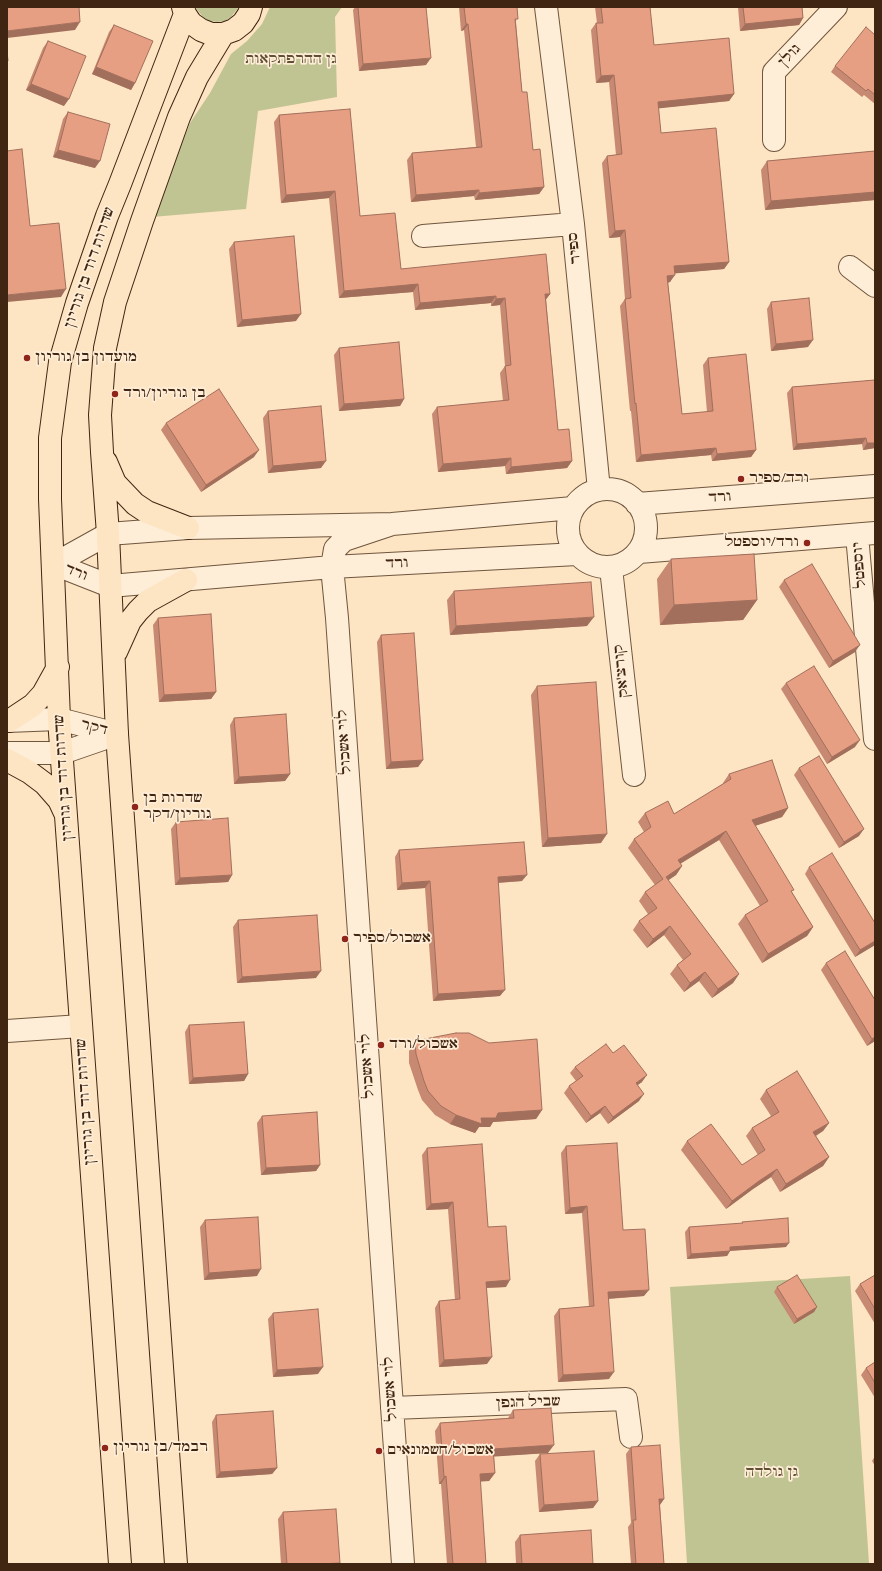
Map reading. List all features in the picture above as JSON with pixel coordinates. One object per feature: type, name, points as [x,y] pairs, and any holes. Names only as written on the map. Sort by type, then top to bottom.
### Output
[{"type":"main road","points":[[184,10],[191,23],[201,30],[211,34],[223,34],[234,30],[243,23],[249,14],[251,7]]},
{"type":"main road","name":"שדרות דוד בן גוריון","points":[[120,1564],[59,719],[54,564],[50,499],[50,438],[60,362],[77,303],[107,216],[184,10]]},
{"type":"main road","points":[[176,1564],[117,734],[108,534],[100,415],[104,355],[115,302],[142,220],[179,117],[197,77],[223,34]]},
{"type":"main road","points":[[102,452],[115,483],[134,504],[147,512],[188,528]]},
{"type":"main road","points":[[114,657],[130,621],[138,611],[148,601],[186,580]]},
{"type":"main road","points":[[8,721],[33,705],[42,694],[58,667]]},
{"type":"main road","points":[[7,760],[29,772],[45,784],[59,800],[67,816]]},
{"type":"street","name":"ספיר","points":[[546,7],[573,224],[599,490]]},
{"type":"street","name":"גולן","points":[[774,140],[774,72],[836,7]]},
{"type":"street","points":[[424,236],[573,224]]},
{"type":"street","points":[[850,267],[875,286]]},
{"type":"street","name":"ורד","points":[[637,504],[875,486]]},
{"type":"street","points":[[610,489],[620,491],[630,496],[637,504],[644,515],[646,527],[644,540],[639,552],[631,559],[622,565],[611,568],[592,565],[577,554],[570,544],[568,520],[573,508],[580,500],[589,493],[610,489]]},
{"type":"street","name":"ורד","points":[[54,564],[108,534],[188,528],[392,524],[573,508]]},
{"type":"street","name":"לוי אשכול","points":[[392,524],[344,540],[335,549],[332,567],[337,618],[403,1564]]},
{"type":"street","points":[[639,552],[866,534]]},
{"type":"street","name":"יוספטל","points":[[866,534],[875,739]]},
{"type":"street","name":"ורד","points":[[54,564],[110,586],[332,567],[577,554]]},
{"type":"street","points":[[337,618],[348,584],[362,566]]},
{"type":"street","name":"קורצ'אק","points":[[611,568],[634,774]]},
{"type":"street","name":"דקר","points":[[8,721],[59,719],[117,734]]},
{"type":"street","name":"דקר","points":[[7,753],[62,753],[117,734]]},
{"type":"street","points":[[7,1031],[81,1026]]},
{"type":"street","name":"שביל הגפן","points":[[392,1408],[626,1399],[631,1437]]},
{"type":"green space","points":[[195,7],[239,7],[231,17],[225,21],[217,22],[209,21],[203,17]]},
{"type":"green space","name":"גן ההרפתקאות","points":[[270,7],[342,7],[335,17],[337,97],[258,111],[246,209],[152,217],[190,123],[210,93],[231,54],[247,41],[262,24]]},
{"type":"green space","name":"גן גולדה","points":[[850,1276],[869,1564],[687,1564],[670,1287]]},
{"type":"building","points":[[7,7],[79,7],[80,22],[7,31]]},
{"type":"building","points":[[358,7],[426,7],[431,58],[363,64]]},
{"type":"building","points":[[464,7],[517,7],[518,19],[515,19],[522,92],[527,92],[533,150],[540,149],[544,187],[479,193],[479,190],[416,195],[412,153],[482,147],[468,24],[466,24]]},
{"type":"building","points":[[601,7],[650,7],[654,45],[729,38],[734,94],[658,102],[661,133],[716,128],[729,262],[674,266],[675,275],[667,276],[682,414],[713,411],[708,358],[746,354],[756,450],[717,454],[716,448],[641,455],[625,299],[631,298],[625,230],[615,231],[607,156],[622,154],[614,75],[601,76],[596,23],[603,23]]},
{"type":"building","points":[[743,7],[802,7],[803,18],[745,24]]},
{"type":"building","points":[[114,25],[153,41],[135,83],[96,67]]},
{"type":"building","points":[[866,27],[875,35],[875,95],[868,89],[866,91],[835,66]]},
{"type":"building","points":[[48,41],[86,56],[69,99],[31,84]]},
{"type":"building","points":[[350,109],[360,216],[395,213],[401,269],[546,254],[550,294],[545,294],[558,430],[569,429],[572,461],[511,467],[511,458],[443,464],[437,407],[509,400],[505,366],[511,365],[505,298],[496,299],[496,296],[420,303],[418,284],[344,291],[335,191],[286,195],[279,115]]},
{"type":"building","points":[[68,112],[110,124],[100,161],[58,150]]},
{"type":"building","points":[[22,149],[30,226],[59,223],[66,289],[7,295],[7,151]]},
{"type":"building","points":[[875,151],[875,192],[771,201],[767,161]]},
{"type":"building","points":[[294,236],[301,314],[242,320],[234,242]]},
{"type":"building","points":[[809,298],[813,340],[776,344],[771,302]]},
{"type":"building","points":[[399,342],[404,399],[344,404],[339,348]]},
{"type":"building","points":[[875,380],[875,443],[867,443],[866,438],[797,444],[792,387]]},
{"type":"building","points":[[219,389],[259,450],[206,485],[166,423]]},
{"type":"building","points":[[321,406],[326,461],[273,466],[268,411]]},
{"type":"building","points":[[754,554],[757,600],[674,605],[671,559]]},
{"type":"building","points":[[812,564],[860,645],[833,661],[784,580]]},
{"type":"building","points":[[591,582],[594,617],[456,626],[454,591]]},
{"type":"building","points":[[211,614],[216,692],[164,695],[158,618]]},
{"type":"building","points":[[414,633],[423,760],[391,762],[381,635]]},
{"type":"building","points":[[814,666],[860,740],[832,757],[786,683]]},
{"type":"building","points":[[596,682],[607,834],[548,838],[537,686]]},
{"type":"building","points":[[286,714],[290,774],[239,777],[234,718]]},
{"type":"building","points":[[819,756],[864,829],[844,842],[799,768]]},
{"type":"building","points":[[772,760],[788,808],[752,820],[794,890],[791,891],[813,927],[768,954],[745,915],[768,901],[726,831],[678,860],[682,866],[666,877],[739,974],[718,989],[705,972],[690,983],[677,965],[691,954],[670,926],[653,939],[639,921],[657,908],[645,892],[663,879],[634,839],[651,827],[645,813],[668,801],[674,814],[731,779],[729,774]]},
{"type":"building","points":[[228,818],[232,875],[180,878],[176,822]]},
{"type":"building","points":[[524,842],[527,875],[498,877],[505,990],[438,994],[430,881],[402,883],[399,850]]},
{"type":"building","points":[[832,853],[875,923],[875,941],[860,950],[809,867]]},
{"type":"building","points":[[317,915],[321,971],[242,977],[238,920]]},
{"type":"building","points":[[845,951],[875,1000],[875,1037],[872,1039],[826,963]]},
{"type":"building","points":[[244,1022],[248,1074],[193,1078],[189,1025]]},
{"type":"building","points":[[456,1033],[469,1033],[489,1043],[537,1039],[542,1110],[498,1113],[496,1118],[481,1118],[482,1124],[456,1115],[441,1106],[428,1091],[416,1054],[415,1042]]},
{"type":"building","points":[[606,1044],[613,1053],[624,1045],[647,1075],[636,1083],[644,1094],[613,1117],[605,1106],[591,1116],[569,1086],[583,1076],[575,1067]]},
{"type":"building","points":[[797,1071],[829,1123],[813,1132],[829,1157],[786,1184],[777,1169],[732,1201],[687,1141],[711,1124],[742,1165],[765,1150],[752,1128],[779,1112],[766,1090]]},
{"type":"building","points":[[317,1112],[320,1165],[266,1168],[262,1116]]},
{"type":"building","points":[[617,1143],[623,1230],[645,1229],[649,1290],[608,1292],[614,1372],[563,1375],[559,1309],[594,1306],[587,1206],[570,1208],[566,1146]]},
{"type":"building","points":[[482,1144],[488,1227],[506,1226],[510,1280],[486,1282],[492,1357],[444,1360],[439,1301],[460,1299],[453,1202],[431,1204],[427,1148]]},
{"type":"building","points":[[258,1217],[261,1269],[209,1273],[205,1220]]},
{"type":"building","points":[[788,1218],[789,1243],[730,1247],[730,1251],[691,1254],[689,1227]]},
{"type":"building","points":[[797,1275],[817,1307],[797,1319],[777,1287]]},
{"type":"building","points":[[875,1275],[875,1309],[860,1284]]},
{"type":"building","points":[[318,1309],[323,1367],[277,1370],[273,1313]]},
{"type":"building","points":[[875,1362],[875,1383],[866,1368]]},
{"type":"building","points":[[551,1408],[554,1445],[493,1449],[495,1473],[480,1474],[486,1564],[453,1564],[440,1423],[514,1418],[513,1410]]},
{"type":"building","points":[[273,1411],[277,1468],[220,1472],[216,1415]]},
{"type":"building","points":[[660,1445],[664,1499],[659,1499],[664,1564],[636,1564],[633,1520],[636,1520],[631,1447]]},
{"type":"building","points":[[594,1451],[598,1501],[544,1505],[540,1454]]},
{"type":"building","points":[[336,1509],[340,1563],[287,1564],[283,1512]]},
{"type":"building","points":[[591,1530],[593,1564],[522,1564],[520,1535]]},
{"type":"place","name":"מועדון בן גוריון","points":[[27,358]]},
{"type":"place","name":"בן גוריון/ורד","points":[[115,394]]},
{"type":"place","name":"ורד/ספיר","points":[[741,479]]},
{"type":"place","name":"ורד/יוספטל","points":[[807,543]]},
{"type":"place","name":"שדרות בן גוריון/דקר","points":[[135,807]]},
{"type":"place","name":"אשכול/ספיר","points":[[345,939]]},
{"type":"place","name":"אשכול/ורד","points":[[381,1045]]},
{"type":"place","name":"רבמד/בן גוריון","points":[[105,1448]]},
{"type":"place","name":"אשכול/חשמונאים","points":[[379,1451]]}]
